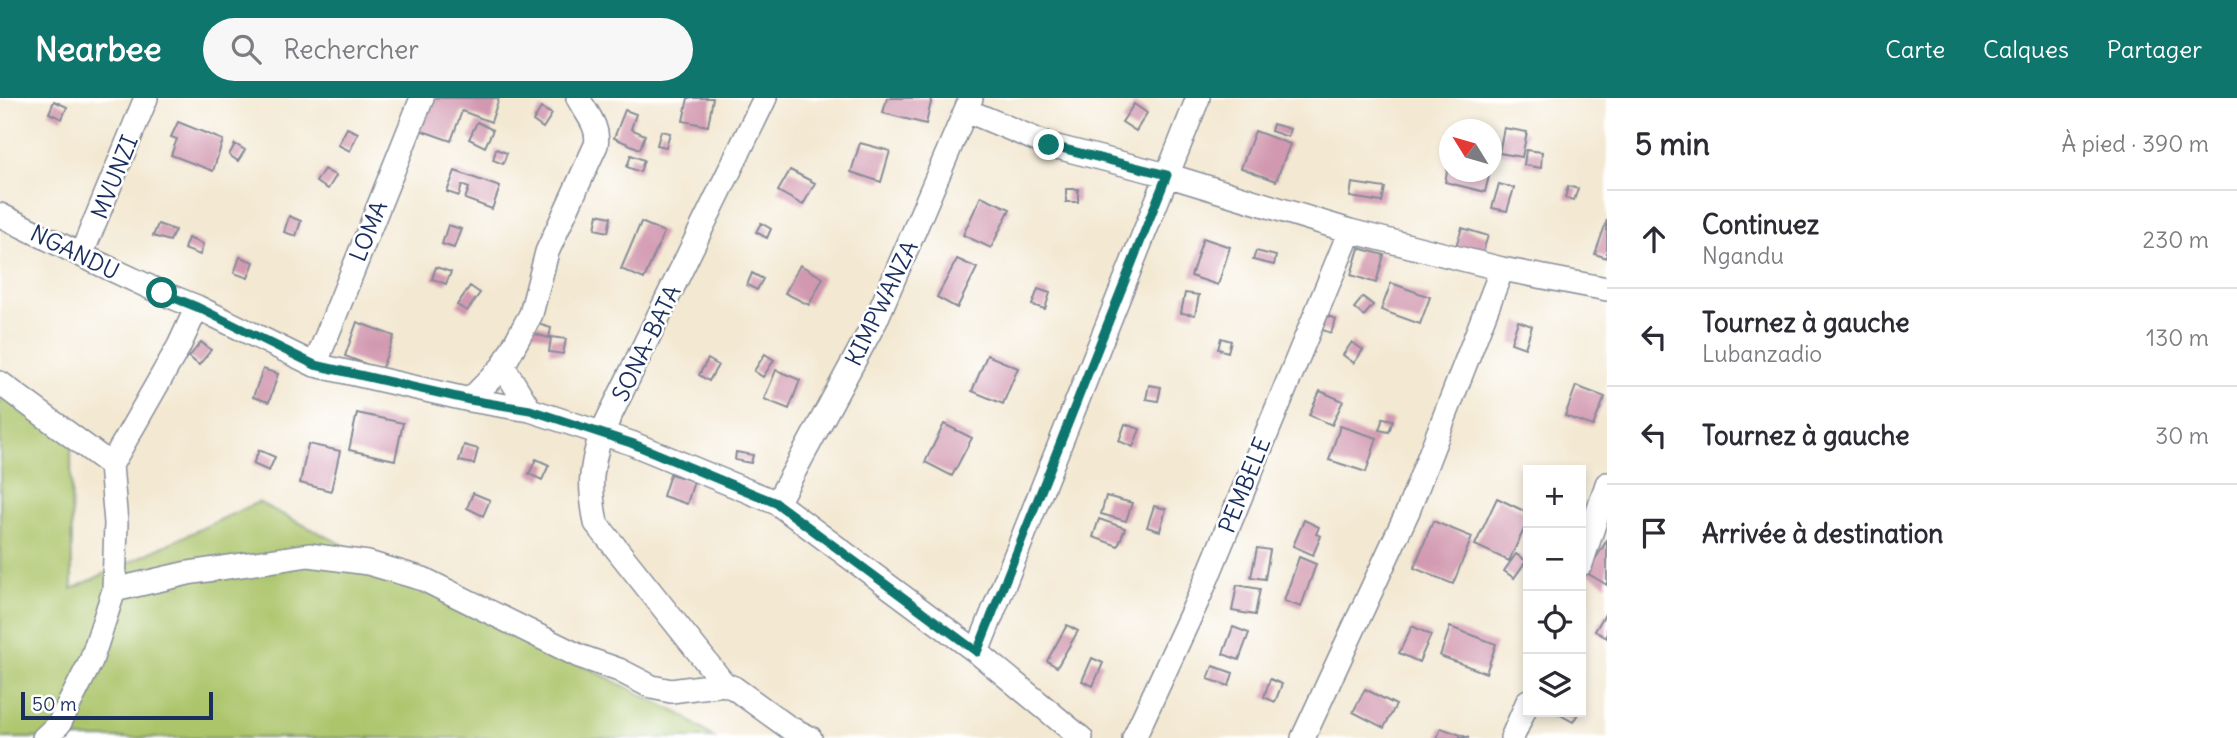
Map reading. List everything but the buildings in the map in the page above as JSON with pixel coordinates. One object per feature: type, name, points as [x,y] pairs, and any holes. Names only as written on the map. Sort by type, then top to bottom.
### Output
[{"type":"street","name":"MVUNZI","points":[[81,255],[146,98]]},
{"type":"street","name":"LOMA","points":[[315,365],[422,98]]},
{"type":"street","points":[[470,400],[503,366],[530,314],[547,252],[596,145],[596,129],[578,98]]},
{"type":"street","name":"SONA-BATA","points":[[765,98],[601,434],[590,473],[591,499],[596,523],[724,684],[734,688],[788,727],[810,738]]},
{"type":"street","points":[[977,652],[1198,98]]},
{"type":"street","points":[[970,104],[1049,145],[1167,175],[1350,231],[1502,269],[1607,289]]},
{"type":"street","name":"KIMPWANZA","points":[[776,503],[876,320],[970,104]]},
{"type":"street","name":"NGANDU","points":[[0,215],[315,365],[470,400],[530,410],[631,443],[776,503],[977,652],[1081,738]]},
{"type":"street","name":"PEMBELE","points":[[1134,738],[1200,595],[1350,231]]},
{"type":"street","points":[[1303,738],[1408,511],[1502,269]]},
{"type":"street","points":[[55,733],[91,661],[114,590],[116,523],[111,465],[179,346],[197,307]]},
{"type":"street","points":[[503,366],[530,410]]},
{"type":"street","points":[[0,383],[111,465]]},
{"type":"street","points":[[1586,549],[1607,484]]},
{"type":"street","points":[[114,590],[248,562],[309,555],[368,563],[423,579],[579,656],[619,670],[652,687],[671,691],[724,684]]},
{"type":"street","points":[[1512,738],[1523,713]]},
{"type":"green space","points":[[0,392],[71,441],[72,589],[258,502],[682,715],[714,738],[0,738]]},
{"type":"route","points":[[162,293],[197,307],[315,365],[470,400],[530,410],[631,443],[776,503],[977,652],[1167,175],[1049,145]]}]
